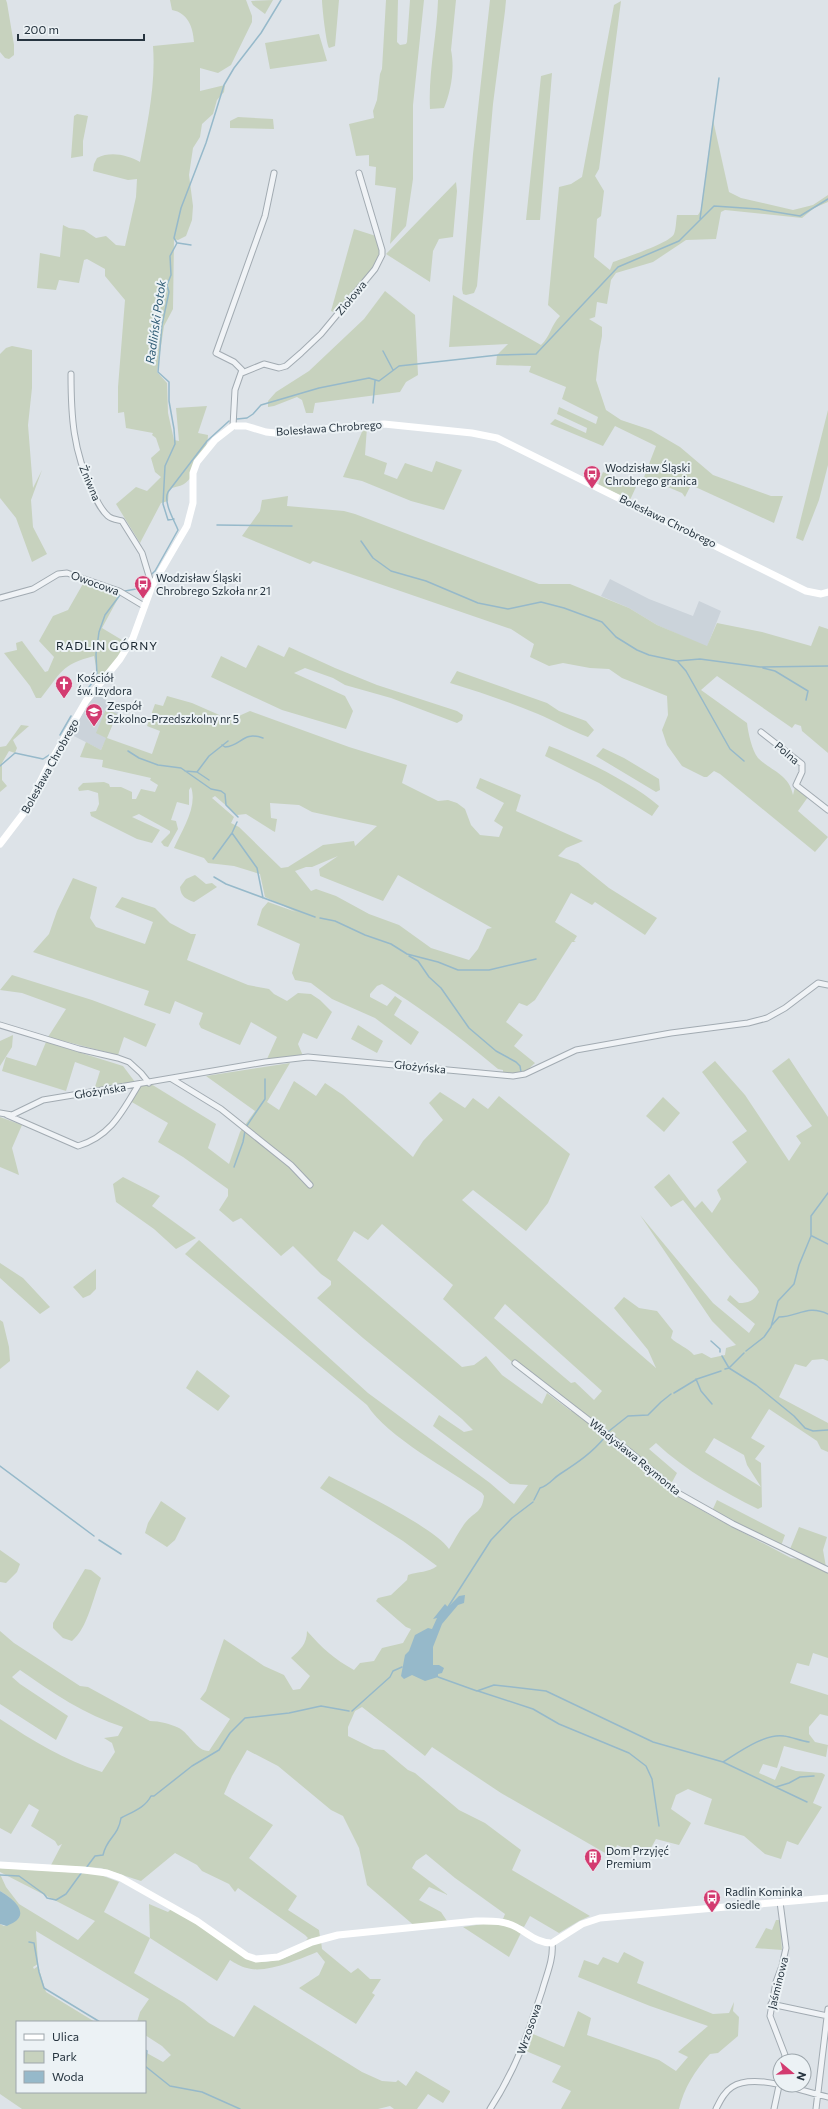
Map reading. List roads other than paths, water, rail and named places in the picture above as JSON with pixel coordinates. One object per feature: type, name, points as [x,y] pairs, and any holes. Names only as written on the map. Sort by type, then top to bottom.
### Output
[{"type":"street","points":[[233,426],[235,390],[242,373],[234,362],[216,353],[265,216],[274,173]]},
{"type":"street","name":"Ziołowa","points":[[242,373],[264,364],[279,368],[286,366],[321,334],[375,269],[382,255],[382,250],[359,173]]},
{"type":"street","name":"Żniwna","points":[[70,374],[71,417],[77,453],[86,477],[99,505],[108,517],[122,521],[142,553],[150,580]]},
{"type":"street","name":"Bolesława Chrobrego","points":[[0,844],[26,810],[47,768],[86,701],[128,648],[144,606],[150,580],[187,526],[193,502],[193,473],[197,462],[215,440],[233,426],[246,426],[275,433],[384,424],[472,433],[498,438],[806,591],[821,594],[828,592]]},
{"type":"street","name":"Owocowa","points":[[0,598],[33,588],[58,574],[67,573],[119,591],[144,606]]},
{"type":"street","name":"Polna","points":[[761,732],[802,764],[802,772],[796,785],[828,810]]},
{"type":"street","name":"Głożyńska","points":[[0,1114],[12,1115],[43,1100],[265,1062],[308,1058],[513,1076],[525,1074],[576,1050],[671,1033],[748,1023],[767,1018],[785,1008],[818,983],[828,985]]},
{"type":"street","points":[[0,1025],[79,1049],[129,1062],[149,1083]]},
{"type":"street","points":[[172,1079],[221,1109],[291,1165],[310,1185]]},
{"type":"street","points":[[6,1115],[78,1146],[93,1142],[106,1133],[123,1111],[139,1084]]},
{"type":"street","name":"Władysława Reymonta","points":[[515,1363],[630,1452],[678,1493],[733,1524],[828,1570]]},
{"type":"street","points":[[0,1865],[84,1870],[107,1873],[121,1878],[197,1921],[247,1956],[256,1959],[278,1957],[312,1942],[338,1935],[494,1920],[516,1927],[536,1940],[552,1943],[582,1924],[600,1918],[828,1898]]},
{"type":"street","name":"Jaśminowa","points":[[780,1902],[786,1948],[771,2004],[770,2016],[784,2053]]},
{"type":"street","name":"Wrzosowa","points":[[490,2109],[524,2047],[550,1965],[552,1943]]},
{"type":"street","points":[[771,2004],[828,2016]]},
{"type":"street","points":[[816,2109],[819,2095],[828,2009]]},
{"type":"street","points":[[716,2109],[723,2095],[732,2086],[743,2082],[772,2082]]},
{"type":"street","points":[[774,2109],[777,2093]]},
{"type":"street","points":[[812,2093],[828,2097]]},
{"type":"water","points":[[465,1595],[464,1603],[458,1605],[442,1624],[433,1647],[433,1665],[439,1665],[444,1668],[442,1673],[438,1674],[438,1677],[425,1681],[412,1675],[404,1679],[401,1676],[405,1655],[409,1651],[415,1635],[428,1628],[432,1629],[437,1618],[433,1619],[445,1604],[448,1607],[459,1596]]},
{"type":"water","points":[[0,1891],[15,1902],[20,1911],[18,1919],[7,1926],[0,1924]]},
{"type":"waterway","name":"Radliński Potok","points":[[174,519],[168,520],[163,504],[165,466],[175,444],[169,401],[169,382],[158,372],[162,325],[169,292],[167,285],[171,275],[170,256],[177,243],[174,238],[181,208],[206,143],[224,85],[234,68],[261,33],[281,0]]},
{"type":"waterway","points":[[700,219],[719,78]]},
{"type":"waterway","points":[[237,419],[247,418],[261,405],[319,388],[369,378],[379,381],[399,366],[498,355],[536,354],[618,267],[679,241],[714,206],[758,209],[800,216],[828,199]]},
{"type":"waterway","points":[[178,243],[191,245]]},
{"type":"waterway","points":[[383,351],[393,370]]},
{"type":"waterway","points":[[373,403],[375,381]]},
{"type":"waterway","name":"Radliński Potok","points":[[84,694],[97,676],[96,654],[99,632],[105,615],[120,595],[125,591],[136,589],[155,571],[178,530],[168,506],[168,492],[207,441],[229,421]]},
{"type":"waterway","points":[[217,525],[292,526]]},
{"type":"waterway","points":[[361,541],[373,558],[391,571],[426,581],[478,603],[508,609],[541,602],[564,608],[602,622],[616,637],[637,650],[649,655],[677,661],[700,659],[760,667],[828,666]]},
{"type":"waterway","points":[[678,662],[686,671],[730,749],[744,761]]},
{"type":"waterway","points":[[763,668],[775,671],[808,691],[806,700]]},
{"type":"waterway","name":"Radliński Potok","points":[[60,735],[71,716]]},
{"type":"waterway","points":[[222,745],[225,747],[231,746],[246,737],[251,736],[263,738]]},
{"type":"waterway","points":[[185,771],[197,772],[209,756],[228,741]]},
{"type":"waterway","points":[[128,751],[139,758],[158,765],[181,768],[211,789],[221,791],[225,794],[226,805],[238,817]]},
{"type":"waterway","name":"Radliński Potok","points":[[0,766],[15,753],[43,759],[49,755]]},
{"type":"waterway","points":[[197,772],[209,780]]},
{"type":"waterway","points":[[237,822],[232,833],[257,868],[263,898]]},
{"type":"waterway","points":[[213,859],[232,833]]},
{"type":"waterway","points":[[214,877],[226,884],[315,917]]},
{"type":"waterway","points":[[320,918],[335,921],[365,935],[391,944],[407,954],[438,962],[458,970],[489,970],[536,959]]},
{"type":"waterway","points":[[409,956],[418,961],[429,977],[441,988],[469,1028],[496,1051],[516,1062],[520,1066],[521,1072]]},
{"type":"waterway","points":[[246,1127],[265,1099],[265,1079]]},
{"type":"waterway","points":[[234,1167],[243,1142],[245,1131]]},
{"type":"waterway","points":[[746,1351],[764,1337],[771,1327],[778,1301],[794,1284],[799,1265],[811,1236],[811,1216],[828,1193]]},
{"type":"waterway","points":[[812,1236],[828,1244]]},
{"type":"waterway","points":[[772,1325],[779,1317],[808,1311],[821,1311],[828,1314]]},
{"type":"waterway","points":[[711,1341],[720,1349],[720,1352]]},
{"type":"waterway","points":[[725,1369],[729,1368],[744,1353]]},
{"type":"waterway","points":[[722,1356],[729,1368],[756,1385],[794,1416],[805,1428],[813,1431],[828,1430]]},
{"type":"waterway","points":[[674,1393],[697,1379],[721,1371]]},
{"type":"waterway","points":[[696,1379],[701,1391],[712,1404]]},
{"type":"waterway","points":[[609,1431],[628,1416],[648,1415],[671,1394]]},
{"type":"waterway","points":[[534,1500],[540,1488],[584,1457],[605,1437]]},
{"type":"waterway","points":[[0,1466],[94,1536]]},
{"type":"waterway","points":[[448,1607],[491,1540],[512,1518],[533,1502]]},
{"type":"waterway","points":[[99,1540],[121,1554]]},
{"type":"waterway","points":[[352,1711],[390,1677],[393,1671],[402,1667]]},
{"type":"waterway","points":[[438,1677],[477,1691],[494,1685],[546,1691],[653,1742],[723,1762],[807,1802]]},
{"type":"waterway","points":[[478,1691],[533,1709],[559,1724],[629,1753],[646,1766],[652,1779],[659,1826]]},
{"type":"waterway","points":[[86,1868],[95,1856],[103,1855],[107,1844],[120,1824],[121,1818],[142,1807],[151,1796],[154,1796],[192,1766],[219,1750],[230,1733],[245,1718],[289,1713],[321,1706],[349,1711]]},
{"type":"waterway","points":[[723,1762],[752,1744],[769,1737],[784,1736],[809,1742]]},
{"type":"waterway","points":[[776,1787],[789,1783],[800,1777],[814,1776]]},
{"type":"waterway","points":[[0,1875],[19,1876],[44,1894],[47,1898],[56,1900],[66,1894],[82,1872]]},
{"type":"waterway","points":[[29,1942],[34,1943],[39,1972],[44,1988],[98,2021]]},
{"type":"waterway","points":[[146,2050],[146,2058]]},
{"type":"waterway","points":[[146,2067],[170,2086],[202,2092],[240,2109]]},
{"type":"place","name":"Wodzisław Śląski Chrobrego granica","points":[[592,489]]},
{"type":"place","name":"Wodzisław Śląski Chrobrego Szkoła nr 21","points":[[143,599]]},
{"type":"place","name":"Kościół św. Izydora","points":[[64,699]]},
{"type":"place","name":"Zespół Szkolno-Przedszkolny nr 5","points":[[94,727]]},
{"type":"place","name":"Dom Przyjęć Premium","points":[[593,1872]]},
{"type":"place","name":"Radlin Kominka osiedle","points":[[712,1913]]},
{"type":"district","name":"RADLIN GÓRNY","points":[[107,646]]}]
